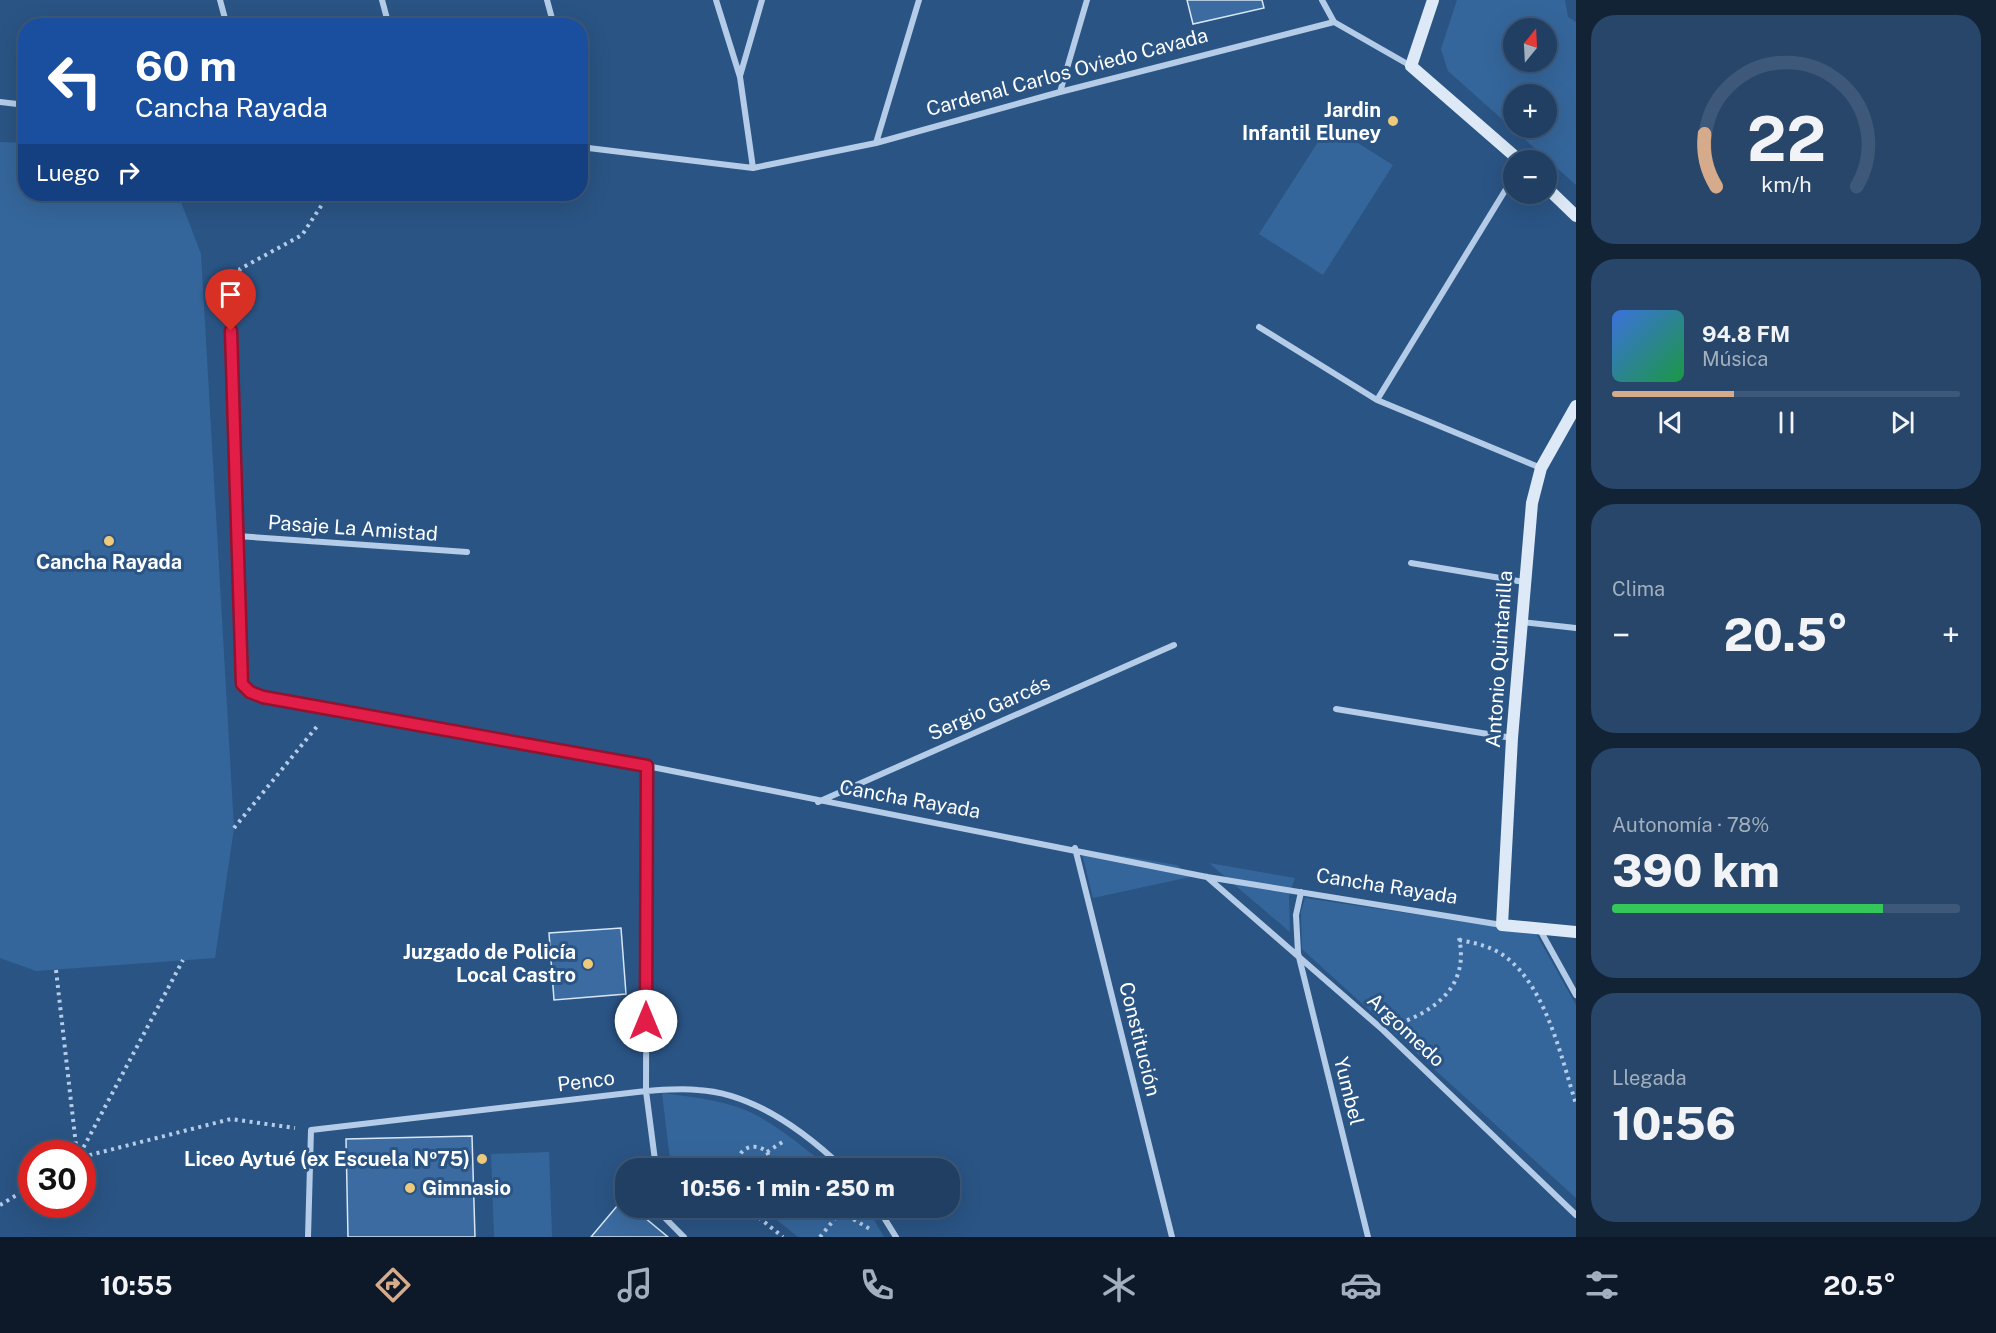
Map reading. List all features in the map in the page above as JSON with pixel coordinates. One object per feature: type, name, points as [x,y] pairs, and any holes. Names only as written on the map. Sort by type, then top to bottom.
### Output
[{"type":"street","points":[[220,0],[225,18]]},
{"type":"street","points":[[382,0],[387,18]]},
{"type":"street","points":[[547,0],[552,18]]},
{"type":"street","points":[[716,0],[740,77],[753,168]]},
{"type":"street","points":[[740,77],[762,0]]},
{"type":"street","points":[[876,143],[919,0]]},
{"type":"street","points":[[1060,92],[1087,0]]},
{"type":"street","points":[[1323,0],[1334,22],[1411,66],[1508,150]]},
{"type":"street","points":[[1411,66],[1433,0]]},
{"type":"street","name":"Cardenal Carlos Oviedo Cavada","points":[[588,149],[753,168],[876,143],[1060,92],[1334,22]]},
{"type":"street","points":[[0,102],[18,104]]},
{"type":"street","points":[[1377,400],[1503,194]]},
{"type":"street","points":[[1557,198],[1576,216]]},
{"type":"street","points":[[230,308],[237,536]]},
{"type":"street","points":[[1259,327],[1377,400],[1541,468]]},
{"type":"street","name":"Antonio Quintanilla","points":[[1502,925],[1512,738],[1532,503],[1541,468],[1576,406]]},
{"type":"street","name":"Pasaje La Amistad","points":[[237,536],[467,552]]},
{"type":"street","name":"Cancha Rayada","points":[[237,536],[242,684],[250,692],[263,697],[647,766],[818,802],[1075,848],[1207,877],[1502,925],[1576,933]]},
{"type":"street","points":[[1411,563],[1524,582]]},
{"type":"street","points":[[1521,621],[1576,628]]},
{"type":"street","name":"Sergio Garcés","points":[[818,802],[1174,645]]},
{"type":"street","points":[[1336,710],[1512,738]]},
{"type":"street","points":[[647,766],[646,1091],[655,1158]]},
{"type":"street","name":"Constitución","points":[[1075,848],[1172,1237]]},
{"type":"street","name":"Argomedo","points":[[1207,877],[1298,953],[1383,1030],[1576,1215]]},
{"type":"street","name":"Yumbel","points":[[1301,892],[1296,915],[1298,953],[1368,1237]]},
{"type":"street","points":[[1539,928],[1576,995]]},
{"type":"street","name":"Penco","points":[[311,1130],[646,1091],[698,1090],[730,1096],[778,1118],[830,1158]]},
{"type":"street","points":[[308,1237],[311,1130]]},
{"type":"street","points":[[665,1218],[684,1237]]},
{"type":"street","points":[[884,1218],[896,1237]]},
{"type":"path","points":[[230,308],[240,269],[302,235],[324,201]]},
{"type":"path","points":[[234,828],[331,708]]},
{"type":"path","points":[[1383,1030],[1434,1008],[1453,986],[1459,967],[1459,940],[1448,916]]},
{"type":"path","points":[[1459,940],[1494,949],[1519,969],[1550,1025],[1576,1104]]},
{"type":"path","points":[[88,1140],[183,960]]},
{"type":"path","points":[[56,970],[78,1140]]},
{"type":"path","points":[[96,1151],[231,1119],[311,1130]]},
{"type":"path","points":[[738,1158],[746,1148],[755,1146],[767,1152],[770,1158]]},
{"type":"path","points":[[0,1205],[18,1194]]},
{"type":"path","points":[[759,1218],[783,1237]]},
{"type":"path","points":[[820,1237],[835,1218]]},
{"type":"path","points":[[852,1218],[875,1232]]},
{"type":"shaded area","points":[[1457,0],[1565,0],[1568,17],[1576,22],[1576,185],[1557,168],[1557,150],[1537,150],[1523,138],[1557,138],[1557,84],[1503,84],[1503,120],[1448,71],[1441,49]]},
{"type":"shaded area","points":[[1329,125],[1393,165],[1323,275],[1259,234]]},
{"type":"shaded area","name":"Cancha Rayada","points":[[0,142],[18,143],[18,201],[181,201],[201,254],[234,828],[215,958],[36,971],[0,958]]},
{"type":"shaded area","points":[[1081,849],[1177,865],[1190,877],[1093,898]]},
{"type":"shaded area","points":[[1209,863],[1295,878],[1289,894],[1290,932]]},
{"type":"shaded area","points":[[1305,898],[1535,932],[1576,1005],[1576,1198],[1302,949],[1301,912]]},
{"type":"shaded area","points":[[662,1093],[711,1100],[741,1108],[782,1131],[817,1158],[670,1158]]},
{"type":"shaded area","points":[[549,1152],[552,1237],[494,1237],[491,1154]]},
{"type":"shaded area","points":[[774,1218],[873,1218],[884,1237],[798,1237]]},
{"type":"building","points":[[1187,0],[1262,0],[1264,8],[1193,24]]},
{"type":"building","name":"Juzgado de Policía Local Castro","points":[[621,928],[626,994],[554,1000],[549,933]]},
{"type":"building","name":"Gimnasio","points":[[472,1136],[475,1237],[348,1237],[346,1139]]},
{"type":"building","points":[[615,1208],[615,1218],[645,1218],[668,1237],[591,1237]]},
{"type":"place","name":"Jardin Infantil Eluney","points":[[1393,121]]},
{"type":"place","name":"Cancha Rayada","points":[[109,541]]},
{"type":"place","name":"Juzgado de Policía Local Castro","points":[[588,964]]},
{"type":"place","name":"Liceo Aytué (ex Escuela Nº75)","points":[[482,1159]]},
{"type":"place","name":"Gimnasio","points":[[410,1188]]},
{"type":"route","points":[[231,331],[242,684],[250,692],[263,697],[647,766],[646,1021]]}]
